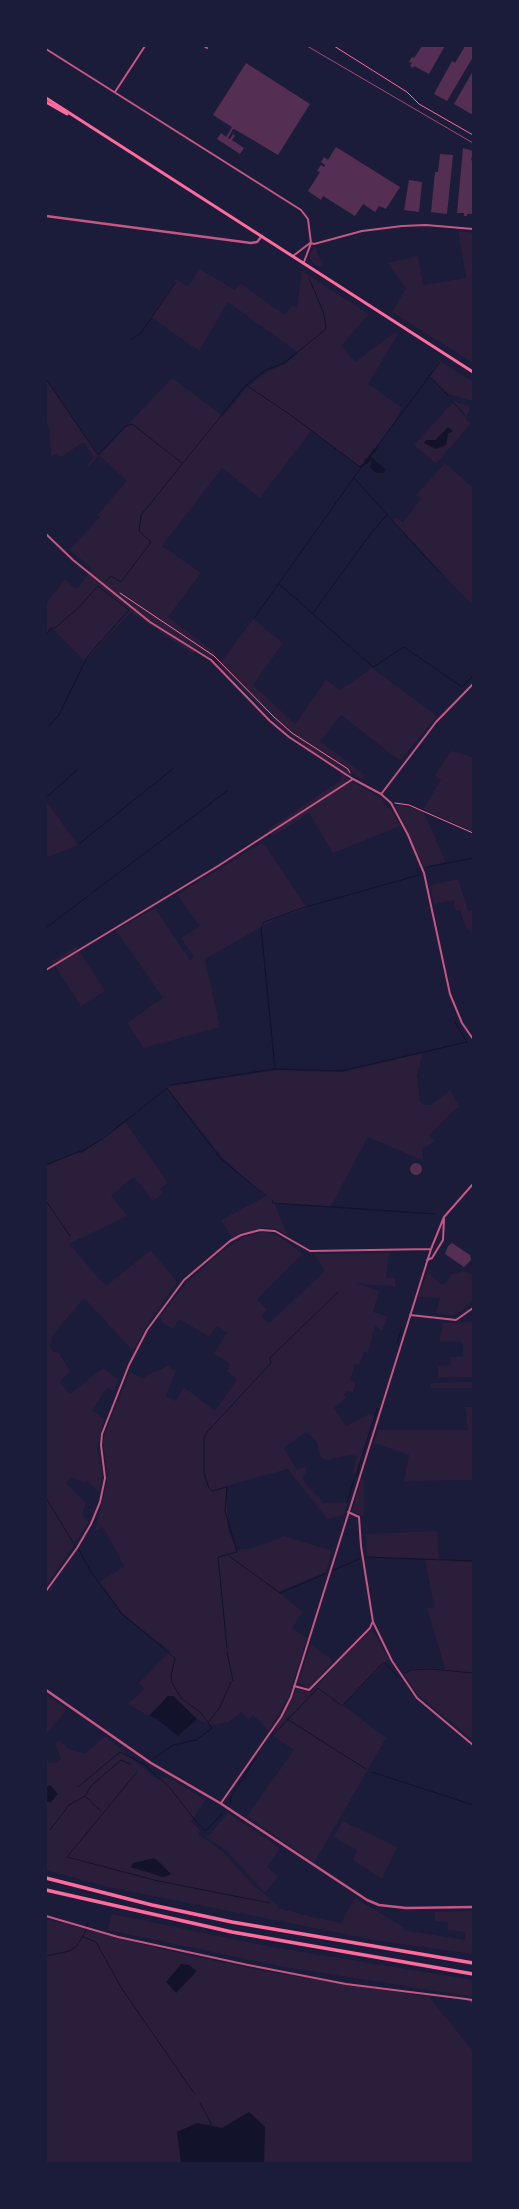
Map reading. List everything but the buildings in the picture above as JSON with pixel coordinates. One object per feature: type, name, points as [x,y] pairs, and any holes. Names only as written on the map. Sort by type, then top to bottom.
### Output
[{"type":"highway","points":[[46,1878],[144,1903],[232,1922],[473,1963]]},
{"type":"highway","points":[[46,1890],[240,1934],[473,1974]]},
{"type":"main road","points":[[46,98],[70,115],[304,262],[473,372]]},
{"type":"main road","points":[[46,102],[70,115]]},
{"type":"street","points":[[115,93],[145,46]]},
{"type":"street","points":[[46,49],[301,210],[308,219],[311,243],[304,262]]},
{"type":"street","points":[[46,216],[251,243],[257,242],[262,236]]},
{"type":"street","points":[[293,256],[311,243],[314,244],[362,231],[402,226],[426,225],[471,228]]},
{"type":"street","points":[[46,534],[73,560],[150,622],[211,660],[270,721],[288,737],[353,779],[381,794],[391,803],[408,835],[424,873],[450,994],[462,1023],[473,1039]]},
{"type":"street","points":[[381,794],[436,722],[473,684]]},
{"type":"street","points":[[46,970],[218,866],[353,779]]},
{"type":"street","points":[[220,1803],[281,1717],[294,1686],[431,1249],[444,1217],[473,1184]]},
{"type":"street","points":[[428,1260],[432,1258],[443,1240],[444,1217]]},
{"type":"street","points":[[46,1591],[80,1542],[100,1502],[105,1478],[100,1444],[102,1434],[129,1365],[147,1330],[184,1280],[230,1241],[241,1235],[260,1230],[275,1231],[310,1251],[431,1249]]},
{"type":"street","points":[[410,1315],[456,1320],[473,1308]]},
{"type":"street","points":[[348,1512],[358,1516],[361,1522],[361,1546],[373,1622],[392,1661],[417,1698],[473,1745]]},
{"type":"street","points":[[294,1686],[309,1690],[370,1628],[373,1622]]},
{"type":"street","points":[[46,1690],[151,1763],[220,1803],[366,1900],[379,1905],[406,1908],[473,1907]]},
{"type":"street","points":[[46,1916],[118,1937],[248,1965],[346,1984],[472,2000],[473,2003]]},
{"type":"path","points":[[334,46],[407,92],[419,104],[473,136]]},
{"type":"path","points":[[391,803],[409,805],[473,833]]},
{"type":"shaded area","points":[[458,231],[473,233],[473,363],[392,312],[406,288],[387,263],[418,256],[423,285],[466,278]]},
{"type":"shaded area","points":[[315,246],[322,265],[320,267],[312,262],[310,258]]},
{"type":"shaded area","points":[[200,269],[235,290],[240,283],[285,315],[292,305],[297,308],[302,271],[369,314],[341,346],[355,362],[395,332],[398,334],[368,384],[402,408],[392,426],[361,468],[311,431],[260,498],[222,468],[162,546],[201,573],[168,617],[216,653],[212,659],[197,648],[193,654],[131,612],[85,661],[51,627],[46,633],[46,604],[65,579],[74,588],[79,587],[92,568],[69,550],[100,517],[97,515],[127,481],[99,455],[172,378],[223,416],[248,386],[268,371],[283,365],[299,353],[228,302],[199,351],[151,317],[176,279],[188,286]]},
{"type":"shaded area","points":[[440,361],[473,382],[473,401],[448,394],[429,376]]},
{"type":"shaded area","points":[[46,379],[99,455],[88,467],[87,464],[94,457],[83,442],[62,457],[56,454],[51,457],[49,427],[46,421]]},
{"type":"shaded area","points":[[454,401],[469,406],[470,409],[465,418],[471,423],[436,464],[414,445]]},
{"type":"shaded area","points":[[448,427],[453,431],[448,434],[446,445],[436,449],[424,443],[426,440],[435,440]]},
{"type":"shaded area","points":[[378,447],[371,457],[386,470],[384,473],[376,473],[370,467],[372,462],[371,460],[360,469],[360,466],[364,463],[365,458],[367,459],[374,449]]},
{"type":"shaded area","points":[[445,463],[471,486],[473,484],[473,606],[393,521],[396,518],[403,522],[421,499],[416,495]]},
{"type":"shaded area","points":[[253,619],[283,643],[253,685],[295,724],[326,680],[340,690],[372,668],[437,716],[400,761],[341,715],[320,741],[365,775],[361,779],[350,771],[345,777],[384,800],[383,803],[392,811],[400,826],[333,853],[309,813],[273,836],[267,830],[341,780],[342,775],[277,724],[219,665]]},
{"type":"shaded area","points":[[451,751],[473,757],[473,832],[423,809],[441,780],[435,775]]},
{"type":"shaded area","points":[[46,801],[78,845],[46,858]]},
{"type":"shaded area","points":[[398,804],[423,811],[446,862],[424,867],[396,808]]},
{"type":"shaded area","points":[[263,842],[307,908],[277,918],[205,959],[220,1027],[144,1048],[127,1023],[163,998],[116,930],[155,908],[190,960],[194,957],[181,938],[200,926],[177,895]]},
{"type":"shaded area","points":[[458,879],[468,911],[473,910],[473,934],[465,926],[460,910],[456,911],[454,900],[434,904],[430,885]]},
{"type":"shaded area","points":[[76,946],[105,991],[81,1006],[52,961]]},
{"type":"shaded area","points":[[423,1053],[417,1076],[420,1102],[424,1105],[431,1105],[450,1090],[459,1106],[429,1135],[434,1141],[427,1147],[422,1148],[424,1161],[368,1137],[331,1206],[275,1204],[288,1236],[275,1228],[267,1228],[241,1233],[232,1238],[221,1220],[265,1197],[222,1157],[166,1087],[278,1070],[343,1072]]},
{"type":"shaded area","points":[[125,1122],[168,1183],[160,1189],[163,1194],[153,1201],[134,1177],[111,1195],[127,1216],[69,1244],[106,1286],[151,1250],[177,1282],[145,1328],[133,1351],[84,1298],[52,1336],[50,1346],[52,1351],[59,1353],[70,1371],[60,1382],[70,1394],[103,1368],[118,1379],[114,1391],[107,1388],[92,1410],[104,1419],[97,1448],[102,1471],[100,1493],[86,1481],[84,1483],[71,1477],[66,1483],[86,1503],[82,1514],[89,1522],[46,1587],[46,1166],[77,1152],[82,1153]]},
{"type":"shaded area","points":[[263,1232],[278,1236],[303,1254],[257,1299],[267,1310],[261,1316],[269,1323],[325,1271],[314,1254],[389,1253],[386,1278],[395,1278],[395,1287],[356,1283],[379,1291],[373,1312],[387,1316],[382,1331],[375,1325],[368,1353],[364,1352],[359,1365],[355,1364],[350,1380],[356,1382],[353,1392],[346,1391],[343,1396],[347,1397],[334,1408],[346,1426],[369,1414],[375,1416],[356,1474],[352,1473],[357,1456],[349,1455],[327,1460],[321,1458],[317,1442],[306,1432],[284,1448],[297,1470],[305,1466],[307,1470],[303,1477],[305,1483],[324,1503],[348,1502],[344,1515],[327,1519],[288,1469],[226,1486],[228,1530],[237,1550],[253,1548],[284,1536],[332,1551],[326,1572],[278,1592],[303,1612],[292,1628],[307,1638],[289,1697],[269,1731],[253,1715],[249,1720],[241,1712],[229,1722],[210,1725],[197,1719],[173,1696],[168,1696],[149,1716],[128,1704],[144,1689],[139,1683],[170,1651],[123,1614],[100,1582],[124,1566],[103,1527],[95,1531],[108,1477],[103,1444],[104,1435],[130,1372],[144,1379],[147,1375],[168,1366],[176,1371],[166,1396],[176,1401],[184,1387],[215,1411],[237,1379],[227,1371],[231,1365],[214,1353],[227,1333],[217,1326],[209,1337],[179,1319],[173,1329],[163,1323],[160,1317],[187,1282],[223,1250],[244,1237]]},
{"type":"shaded area","points":[[428,1271],[441,1285],[446,1283],[452,1274],[463,1271],[473,1275],[473,1300],[461,1311],[452,1316],[436,1313],[440,1298],[418,1297]]},
{"type":"shaded area","points":[[473,1322],[473,1377],[438,1377],[438,1366],[450,1365],[451,1357],[463,1357],[463,1342],[439,1342],[443,1323]]},
{"type":"shaded area","points":[[473,1382],[473,1388],[431,1388],[431,1383]]},
{"type":"shaded area","points":[[465,1407],[473,1407],[473,1480],[404,1481],[409,1455],[374,1443],[378,1430],[468,1430]]},
{"type":"shaded area","points":[[361,1479],[364,1480],[364,1516],[352,1511]]},
{"type":"shaded area","points":[[437,1531],[439,1559],[473,1562],[473,1740],[418,1695],[403,1673],[411,1669],[445,1669],[427,1608],[434,1607],[425,1559],[367,1558],[366,1534]]},
{"type":"shaded area","points":[[372,1630],[389,1659],[343,1705],[386,1738],[314,1863],[247,1816],[294,1750],[272,1735],[296,1689],[311,1692],[345,1655]]},
{"type":"shaded area","points":[[311,1644],[333,1661],[311,1687],[307,1688],[298,1683]]},
{"type":"shaded area","points":[[46,1695],[67,1709],[46,1735]]},
{"type":"shaded area","points":[[168,1696],[173,1696],[197,1719],[178,1736],[157,1719],[149,1716]]},
{"type":"shaded area","points":[[105,1736],[158,1780],[167,1777],[206,1800],[191,1821],[201,1831],[198,1834],[222,1851],[253,1885],[277,1905],[278,1908],[341,1923],[355,1898],[404,1928],[403,1930],[465,1940],[465,1932],[447,1930],[448,1922],[435,1921],[435,1912],[473,1911],[473,1954],[375,1940],[108,1887],[46,1870],[46,1760],[50,1763],[56,1763],[61,1759],[55,1744],[60,1740],[68,1749],[85,1754]],"holes":[[[157,1859],[168,1871],[163,1877],[131,1867]]]},
{"type":"shaded area","points":[[50,1785],[58,1794],[51,1802],[46,1802],[46,1787]]},
{"type":"shaded area","points":[[228,1813],[280,1848],[267,1867],[278,1876],[265,1893],[227,1851],[207,1838]]},
{"type":"shaded area","points":[[343,1821],[397,1847],[382,1879],[353,1860],[357,1850],[333,1837]]},
{"type":"shaded area","points":[[154,1858],[171,1874],[170,1875],[163,1877],[131,1867],[133,1863]]},
{"type":"shaded area","points":[[112,1914],[272,1947],[473,1980],[473,1997],[279,1966],[108,1930]]},
{"type":"shaded area","points":[[46,1919],[161,1949],[263,1971],[429,1997],[473,2051],[473,2163],[46,2163]]},
{"type":"shaded area","points":[[181,1964],[189,1965],[197,1971],[176,1993],[166,1982]]},
{"type":"shaded area","points":[[249,2112],[265,2127],[264,2163],[181,2163],[177,2132],[197,2123],[222,2128]]},
{"type":"waterway","points":[[106,581],[111,576],[121,582],[151,542],[139,531],[141,515],[246,385],[266,370],[284,363],[326,329],[324,314],[309,278]]},
{"type":"waterway","points":[[130,340],[141,333],[175,283]]},
{"type":"waterway","points":[[375,449],[440,362]]},
{"type":"waterway","points":[[429,376],[448,395]]},
{"type":"waterway","points":[[46,379],[98,455],[126,426],[132,424],[182,463]]},
{"type":"waterway","points":[[246,385],[292,416],[360,467]]},
{"type":"waterway","points":[[452,401],[465,415]]},
{"type":"waterway","points":[[255,617],[360,469]]},
{"type":"waterway","points":[[354,478],[440,573]]},
{"type":"waterway","points":[[313,613],[371,533],[387,515]]},
{"type":"waterway","points":[[279,584],[373,667],[404,647],[462,687],[473,676]]},
{"type":"waterway","points":[[46,635],[51,628],[55,628],[78,608],[98,586],[129,610],[87,657],[59,715],[49,726]]},
{"type":"waterway","points":[[79,844],[174,768]]},
{"type":"waterway","points":[[47,797],[78,769]]},
{"type":"waterway","points":[[92,893],[227,791]]},
{"type":"waterway","points":[[427,867],[473,858]]},
{"type":"waterway","points":[[170,1085],[275,1069],[261,928],[264,922],[302,908],[419,875],[417,869]]},
{"type":"waterway","points":[[46,928],[88,896]]},
{"type":"waterway","points":[[276,1069],[341,1071],[467,1042],[455,1022]]},
{"type":"waterway","points":[[167,1088],[221,1159],[266,1196]]},
{"type":"waterway","points":[[46,1165],[83,1151],[104,1138],[167,1088]]},
{"type":"waterway","points":[[272,1200],[273,1203],[435,1214]]},
{"type":"waterway","points":[[46,1201],[70,1236]]},
{"type":"waterway","points":[[227,1648],[218,1557],[237,1552],[225,1511],[227,1487],[212,1491],[209,1488],[204,1473],[204,1439],[207,1432],[271,1363],[270,1358],[338,1292]]},
{"type":"waterway","points":[[397,1343],[401,1332]]},
{"type":"waterway","points":[[362,1456],[377,1409]]},
{"type":"waterway","points":[[356,1477],[361,1459]]},
{"type":"waterway","points":[[347,1503],[354,1480]]},
{"type":"waterway","points":[[46,1498],[74,1544]]},
{"type":"waterway","points":[[79,1550],[91,1572],[122,1614],[175,1658],[171,1676],[172,1683],[181,1698],[201,1713],[212,1728],[196,1740],[173,1745],[153,1759]]},
{"type":"waterway","points":[[229,1556],[280,1593],[325,1574]]},
{"type":"waterway","points":[[367,1557],[473,1561]]},
{"type":"waterway","points":[[334,1570],[359,1559]]},
{"type":"waterway","points":[[227,1652],[233,1681]]},
{"type":"waterway","points":[[273,1735],[318,1688],[342,1706],[384,1662],[398,1677]]},
{"type":"waterway","points":[[405,1673],[411,1670],[431,1669],[473,1673]]},
{"type":"waterway","points":[[208,1723],[220,1707],[231,1682]]},
{"type":"waterway","points":[[287,1719],[366,1769]]},
{"type":"waterway","points":[[78,1787],[120,1752],[144,1764],[169,1787],[195,1820],[206,1831],[222,1814]]},
{"type":"waterway","points":[[86,1795],[90,1787],[121,1760],[130,1764]]},
{"type":"waterway","points":[[230,1804],[231,1797],[253,1762]]},
{"type":"waterway","points":[[137,1772],[67,1857],[158,1881],[270,1903]]},
{"type":"waterway","points":[[372,1772],[473,1805]]},
{"type":"waterway","points":[[50,1830],[69,1805],[85,1796],[100,1810]]},
{"type":"waterway","points":[[86,1927],[88,1922]]},
{"type":"waterway","points":[[46,1956],[69,1951],[77,1946],[86,1930]]},
{"type":"waterway","points":[[83,1937],[96,1942],[122,1989],[194,2093]]},
{"type":"waterway","points":[[200,2103],[211,2123],[210,2126]]},
{"type":"railway","points":[[307,46],[473,143]]}]
